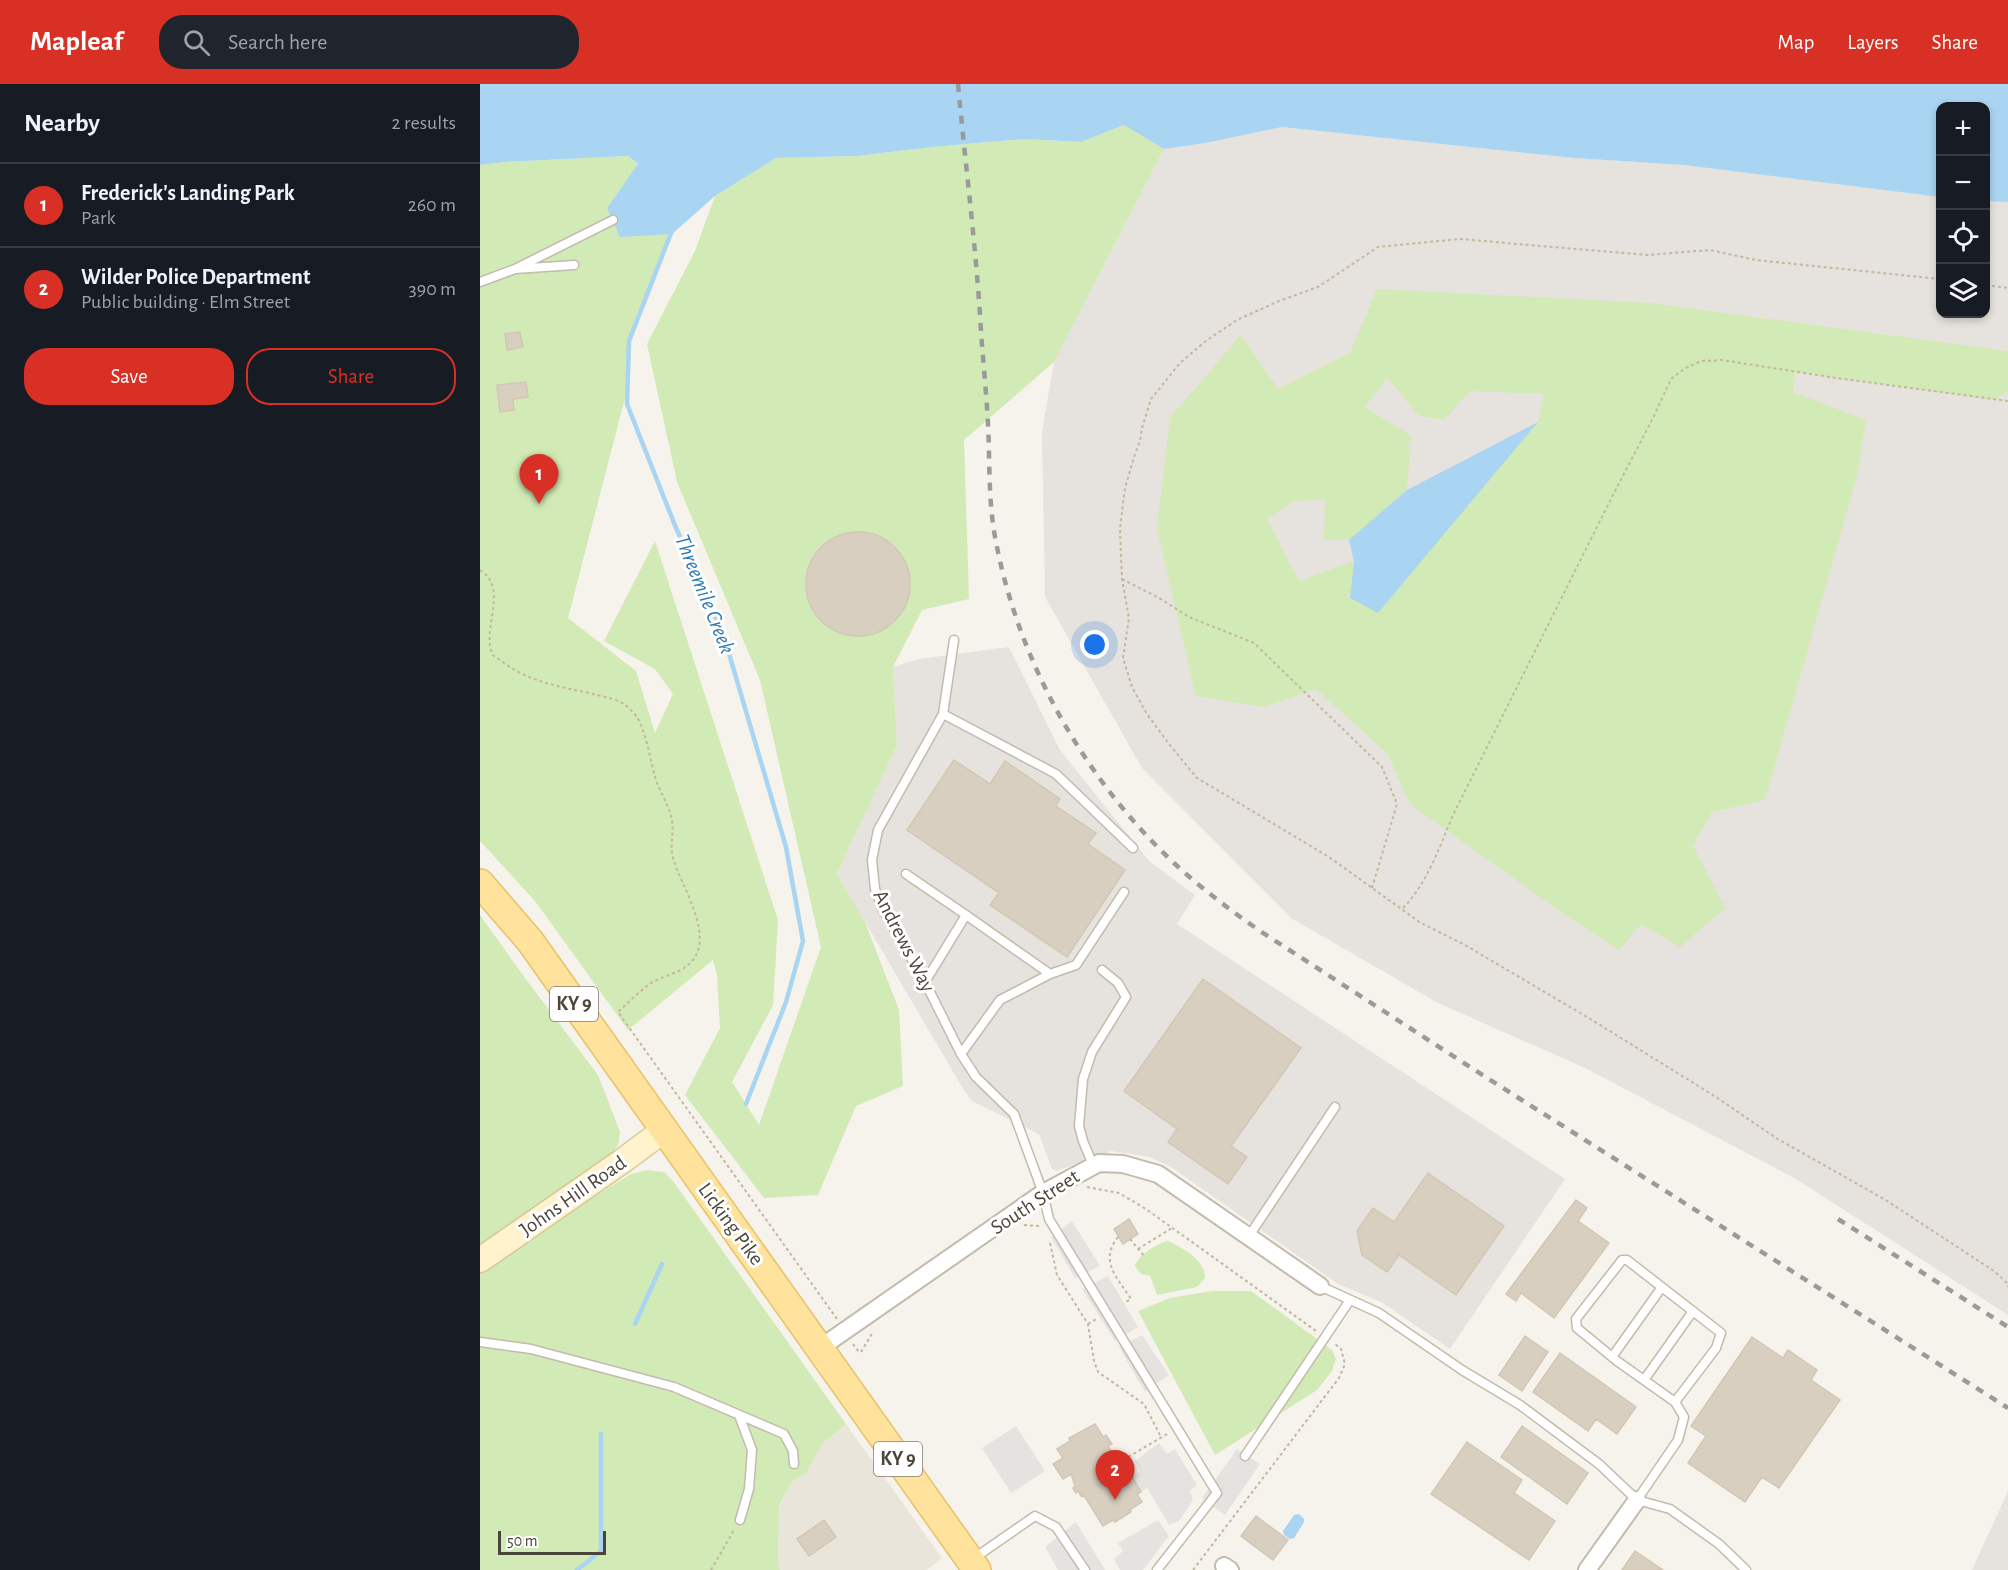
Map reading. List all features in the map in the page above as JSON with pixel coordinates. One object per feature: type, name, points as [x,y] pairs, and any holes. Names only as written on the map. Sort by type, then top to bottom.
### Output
[{"type":"main road","name":"Licking Pike","points":[[480,883],[530,941],[973,1567]]},
{"type":"main road","name":"Johns Hill Road","points":[[480,1260],[664,1130]]},
{"type":"street","name":"South Street","points":[[820,1348],[1099,1163],[1123,1164],[1158,1174],[1320,1286]]},
{"type":"street","points":[[1587,1570],[1637,1500]]},
{"type":"lane","points":[[480,282],[515,269],[613,220]]},
{"type":"lane","points":[[515,269],[574,265]]},
{"type":"lane","name":"Andrews Way","points":[[954,640],[943,714],[878,831],[872,860],[875,889],[883,910],[961,1054],[976,1077],[1014,1114],[1028,1148],[1049,1219],[1217,1493],[1157,1570]]},
{"type":"lane","points":[[943,714],[1056,774],[1133,848]]},
{"type":"lane","points":[[906,874],[1050,974]]},
{"type":"lane","points":[[961,1054],[1000,1000],[1050,974],[1076,965],[1124,892]]},
{"type":"lane","points":[[924,982],[966,915]]},
{"type":"lane","points":[[1093,1165],[1079,1126],[1083,1079],[1092,1052],[1126,997],[1118,983],[1102,970]]},
{"type":"lane","points":[[1249,1236],[1335,1107]]},
{"type":"lane","points":[[1637,1500],[1678,1440],[1684,1417],[1675,1402],[1612,1357],[1577,1328],[1576,1319],[1622,1260],[1627,1260],[1721,1333],[1716,1348],[1675,1402]]},
{"type":"lane","points":[[1320,1286],[1378,1313],[1520,1406],[1599,1464],[1637,1500],[1670,1509],[1719,1544],[1746,1570]]},
{"type":"lane","points":[[1612,1357],[1662,1287]]},
{"type":"lane","points":[[1245,1456],[1350,1300]]},
{"type":"lane","points":[[1644,1380],[1693,1311]]},
{"type":"lane","points":[[480,1342],[531,1349],[674,1387],[784,1434],[793,1451],[794,1464]]},
{"type":"lane","points":[[739,1415],[752,1450],[749,1489],[740,1520]]},
{"type":"lane","points":[[973,1567],[1035,1515],[1056,1527],[1085,1570]]},
{"type":"path","points":[[1936,278],[1756,260],[1710,250],[1647,255],[1459,240],[1378,247],[1318,287],[1237,320],[1207,340],[1180,363],[1151,399],[1125,488],[1120,529],[1122,579],[1129,618],[1123,658],[1132,687],[1147,714],[1168,744],[1197,778],[1329,857],[1421,923],[1465,945],[1592,1020],[1716,1097],[1776,1138],[1884,1199],[1994,1271],[2007,1283],[2008,1287]]},
{"type":"path","points":[[1990,286],[2008,288]]},
{"type":"path","points":[[1402,909],[1419,890],[1432,866],[1453,815],[1671,379],[1691,364],[1722,360],[2008,401]]},
{"type":"path","points":[[480,570],[487,575],[492,585],[487,629],[488,645],[493,655],[520,674],[538,681],[607,697],[623,704],[636,716],[658,785],[672,818],[673,860],[693,907],[698,923],[699,940],[694,958],[684,968],[654,981],[618,1012],[834,1315]]},
{"type":"path","points":[[1122,579],[1161,599],[1189,617],[1254,643],[1382,767],[1397,804],[1372,888]]},
{"type":"path","points":[[1080,1186],[1119,1193],[1172,1228],[1341,1349],[1345,1364],[1339,1378],[1193,1570]]},
{"type":"path","points":[[1044,1229],[1038,1226],[1021,1225],[1045,1200]]},
{"type":"path","points":[[1138,1249],[1172,1228]]},
{"type":"path","points":[[1048,1234],[1057,1275],[1088,1324],[1098,1372],[1144,1404],[1161,1437]]},
{"type":"path","points":[[1118,1237],[1112,1245],[1109,1256],[1111,1268],[1131,1299],[1126,1302]]},
{"type":"path","points":[[1130,1239],[1144,1256]]},
{"type":"path","points":[[1088,1324],[1099,1317]]},
{"type":"path","points":[[859,1352],[874,1330]]},
{"type":"path","points":[[1118,1463],[1177,1428]]},
{"type":"path","points":[[711,1570],[740,1520]]},
{"type":"shaded area","points":[[1282,127],[1574,158],[1684,165],[1936,196],[1936,318],[1990,318],[1990,201],[2008,202],[2008,1315],[1796,1179],[1585,1068],[1438,1003],[1291,918],[1142,768],[1045,597],[1042,432],[1054,362],[1164,149]]},
{"type":"shaded area","points":[[1009,647],[1060,750],[1149,861],[1195,895],[1177,924],[1565,1179],[1450,1349],[1383,1303],[1338,1284],[1171,1167],[1149,1157],[1111,1151],[1057,1171],[1052,1169],[1039,1134],[972,1101],[962,1087],[837,874],[897,745],[893,667],[919,659]]},
{"type":"shaded area","points":[[1072,1221],[1100,1266],[1075,1278],[1051,1237]]},
{"type":"shaded area","points":[[1108,1276],[1138,1327],[1115,1341],[1082,1289]]},
{"type":"shaded area","points":[[1142,1335],[1169,1375],[1145,1392],[1119,1347]]},
{"type":"shaded area","points":[[846,1424],[942,1558],[927,1570],[780,1570],[778,1563],[779,1507],[792,1481],[806,1473],[822,1444]]},
{"type":"shaded area","points":[[1016,1426],[1045,1471],[1011,1493],[982,1448]]},
{"type":"shaded area","points":[[1159,1443],[1167,1454],[1175,1449],[1197,1485],[1190,1491],[1193,1500],[1179,1521],[1169,1525],[1147,1488],[1141,1492],[1132,1477],[1140,1471],[1135,1461]]},
{"type":"shaded area","points":[[1237,1449],[1260,1464],[1225,1515],[1202,1498]]},
{"type":"shaded area","points":[[2008,1491],[2008,1570],[1972,1570]]},
{"type":"shaded area","points":[[1158,1520],[1169,1536],[1143,1570],[1120,1570],[1114,1559],[1123,1551],[1118,1543]]},
{"type":"shaded area","points":[[1076,1522],[1105,1570],[1058,1570],[1045,1547]]},
{"type":"green space","points":[[1124,125],[1164,149],[1054,362],[964,440],[969,599],[922,610],[893,667],[897,745],[837,874],[865,922],[899,1010],[903,1086],[856,1106],[818,1195],[764,1198],[685,1095],[720,1028],[717,975],[713,960],[628,1030],[535,901],[480,841],[480,165],[628,156],[638,165],[607,208],[650,234],[672,234],[629,341],[627,390],[568,618],[636,671],[655,733],[673,694],[655,669],[604,641],[655,541],[778,920],[773,1005],[732,1082],[759,1125],[821,947],[760,680],[677,482],[647,344],[695,251],[715,196],[776,158],[857,156],[1024,139],[1081,142]]},
{"type":"green space","points":[[1377,289],[1650,303],[2008,351],[2008,391],[1995,400],[1795,372],[1793,392],[1866,420],[1857,476],[1765,800],[1712,812],[1693,846],[1725,908],[1680,947],[1641,924],[1619,950],[1558,910],[1410,804],[1388,754],[1316,689],[1263,707],[1196,696],[1157,529],[1170,418],[1241,335],[1278,389],[1350,353]],"holes":[[[1387,378],[1419,416],[1444,420],[1470,391],[1544,394],[1538,422],[1350,598],[1354,561],[1299,581],[1267,519],[1293,501],[1325,500],[1324,540],[1349,540],[1407,490],[1411,436],[1365,407]]]},
{"type":"green space","points":[[480,915],[598,1075],[620,1132],[618,1145],[607,1159],[480,1250]]},
{"type":"green space","points":[[647,1170],[664,1172],[673,1181],[846,1424],[822,1444],[806,1473],[792,1481],[779,1506],[778,1563],[780,1570],[480,1570],[480,1270],[631,1174]]},
{"type":"green space","points":[[1168,1241],[1197,1260],[1205,1278],[1197,1287],[1157,1295],[1150,1276],[1141,1273],[1135,1265],[1140,1257],[1149,1250]]},
{"type":"green space","points":[[1212,1291],[1251,1291],[1332,1350],[1336,1359],[1332,1371],[1317,1390],[1215,1455],[1138,1311],[1170,1298]]},
{"type":"water","points":[[480,84],[2008,84],[2008,202],[1990,201],[1990,102],[1936,102],[1936,196],[1684,165],[1574,158],[1282,127],[1164,149],[1124,125],[1081,142],[1024,139],[857,156],[776,158],[715,196],[672,234],[620,237],[607,208],[638,164],[628,156],[480,165]]},
{"type":"water","points":[[1538,422],[1378,613],[1350,598],[1354,561],[1349,540],[1407,490]]},
{"type":"water","points":[[1299,1514],[1304,1522],[1294,1538],[1290,1539],[1284,1535],[1283,1531],[1294,1515]]},
{"type":"building","points":[[520,332],[523,347],[507,350],[505,334]]},
{"type":"building","points":[[526,382],[528,397],[513,399],[514,410],[500,412],[497,385]]},
{"type":"building","points":[[858,532],[878,536],[895,547],[906,564],[910,584],[906,604],[895,621],[878,632],[858,636],[838,632],[821,621],[810,604],[806,584],[810,564],[821,547],[838,536]]},
{"type":"building","points":[[954,760],[990,784],[1005,761],[1060,799],[1056,806],[1096,833],[1088,844],[1125,870],[1067,957],[990,905],[999,893],[907,830]]},
{"type":"building","points":[[1203,979],[1301,1048],[1231,1146],[1247,1157],[1228,1184],[1168,1142],[1177,1129],[1124,1091]]},
{"type":"building","points":[[1428,1173],[1504,1226],[1456,1295],[1399,1255],[1387,1272],[1362,1255],[1357,1231],[1373,1208],[1394,1222]]},
{"type":"building","points":[[1576,1200],[1587,1208],[1578,1221],[1609,1243],[1554,1318],[1521,1293],[1516,1301],[1506,1294]]},
{"type":"building","points":[[1129,1219],[1138,1234],[1123,1244],[1114,1229]]},
{"type":"building","points":[[1525,1336],[1548,1352],[1522,1391],[1499,1375]]},
{"type":"building","points":[[1752,1337],[1783,1358],[1788,1350],[1817,1370],[1811,1380],[1840,1400],[1779,1488],[1762,1477],[1745,1502],[1688,1463],[1706,1436],[1691,1426]]},
{"type":"building","points":[[1560,1353],[1636,1407],[1617,1434],[1596,1419],[1588,1431],[1533,1392]]},
{"type":"building","points":[[1095,1424],[1103,1437],[1106,1435],[1112,1444],[1108,1446],[1128,1479],[1132,1477],[1141,1492],[1137,1494],[1142,1502],[1115,1522],[1113,1520],[1103,1526],[1085,1497],[1081,1496],[1078,1491],[1076,1493],[1071,1474],[1063,1479],[1053,1464],[1063,1458],[1057,1449],[1070,1441],[1069,1438]]},
{"type":"building","points":[[1522,1426],[1588,1473],[1567,1504],[1501,1457]]},
{"type":"building","points":[[1467,1442],[1522,1480],[1514,1493],[1555,1521],[1529,1560],[1431,1494]]},
{"type":"building","points":[[1256,1516],[1288,1540],[1273,1560],[1241,1536]]},
{"type":"building","points":[[824,1520],[836,1537],[809,1556],[797,1539]]},
{"type":"building","points":[[1635,1551],[1663,1570],[1622,1570]]},
{"type":"waterway","name":"Threemile Creek","points":[[673,228],[629,341],[627,404],[674,523],[725,640],[786,847],[803,941],[786,1002],[746,1104]]},
{"type":"waterway","name":"Threemile Creek","points":[[635,1324],[662,1264]]},
{"type":"waterway","name":"Threemile Creek","points":[[577,1570],[601,1551],[601,1434]]},
{"type":"railway","points":[[958,84],[978,286],[988,424],[990,498],[996,542],[1021,632],[1039,675],[1060,717],[1112,795],[1142,831],[1175,864],[1216,899],[1260,931],[1484,1076],[2008,1408]]},
{"type":"railway","points":[[1838,1219],[2008,1327]]},
{"type":"place","name":"Frederick's Landing Park","points":[[539,504]]},
{"type":"place","name":"Wilder Police Department","points":[[1115,1500]]}]
